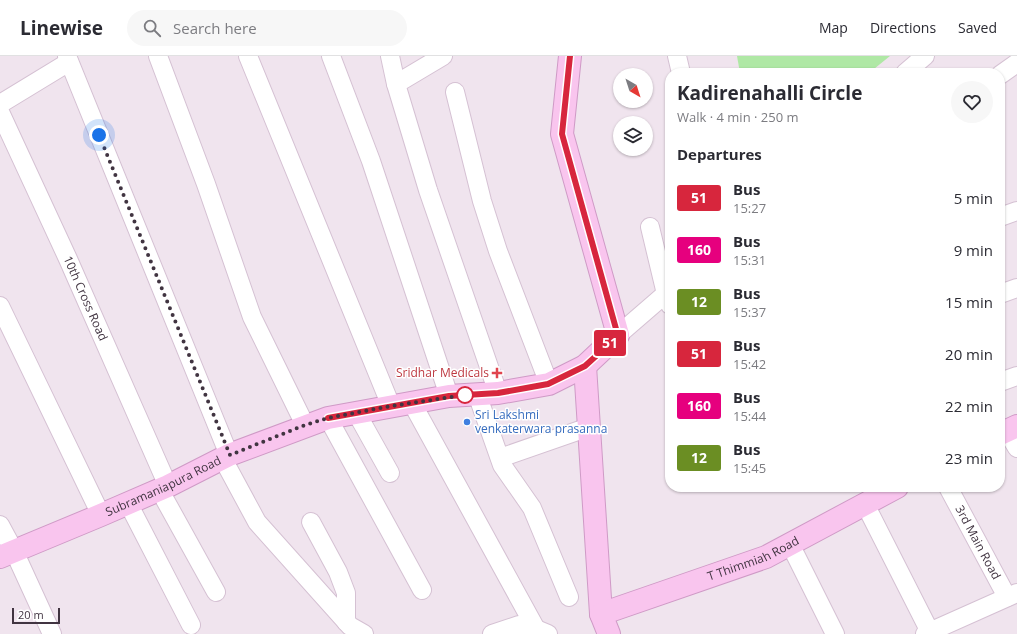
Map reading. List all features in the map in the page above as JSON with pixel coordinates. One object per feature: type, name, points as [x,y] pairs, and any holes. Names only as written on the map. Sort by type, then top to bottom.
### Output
[{"type":"main road","points":[[570,56],[562,134],[618,336]]},
{"type":"main road","name":"Subramaniapura Road","points":[[7,554],[102,515],[226,457],[305,425],[328,418],[401,404],[449,396],[488,394],[548,384],[585,366],[618,336]]},
{"type":"main road","points":[[585,366],[601,614],[609,634]]},
{"type":"main road","name":"T Thimmiah Road","points":[[601,614],[766,557],[888,492]]},
{"type":"street","points":[[158,56],[206,184],[252,317],[305,425]]},
{"type":"street","points":[[248,56],[401,404],[542,631]]},
{"type":"street","points":[[331,56],[371,161],[449,396]]},
{"type":"street","points":[[390,56],[396,84],[488,394],[502,465],[532,508],[569,597]]},
{"type":"street","points":[[396,84],[443,56]]},
{"type":"street","points":[[677,56],[680,68]]},
{"type":"street","points":[[911,68],[925,56]]},
{"type":"street","points":[[0,104],[68,59],[226,457],[257,522],[356,630]]},
{"type":"street","points":[[1005,71],[1017,63]]},
{"type":"street","points":[[455,92],[482,201],[498,251],[548,384]]},
{"type":"street","name":"10th Cross Road","points":[[0,112],[68,259],[164,487],[216,592]]},
{"type":"street","points":[[1005,215],[1017,211]]},
{"type":"street","points":[[650,227],[665,282]]},
{"type":"street","points":[[1005,292],[1017,288]]},
{"type":"street","points":[[618,336],[665,300]]},
{"type":"street","points":[[0,306],[102,515]]},
{"type":"street","points":[[1005,380],[1017,376]]},
{"type":"street","points":[[356,412],[390,473]]},
{"type":"street","points":[[328,418],[422,590]]},
{"type":"street","points":[[500,458],[589,427]]},
{"type":"street","name":"3rd Main Road","points":[[951,492],[1012,595]]},
{"type":"street","points":[[128,503],[191,625]]},
{"type":"street","points":[[865,504],[928,633],[1012,595]]},
{"type":"street","points":[[311,522],[338,572],[346,593],[356,630]]},
{"type":"street","points":[[0,526],[7,554],[52,634]]},
{"type":"street","points":[[790,544],[834,634]]},
{"type":"street","points":[[492,634],[519,625],[542,631]]},
{"type":"shaded area","points":[[737,56],[890,56],[875,68],[739,68]]},
{"type":"bus line","name":"51","points":[[328,418],[449,396],[498,393],[548,384],[585,366],[618,336],[562,134],[570,56]]},
{"type":"place","name":"Sridhar Medicals","points":[[497,373]]},
{"type":"place","name":"Sri Lakshmi venkaterwara prasanna","points":[[467,422]]},
{"type":"route","points":[[99,135],[230,455],[305,425],[328,418],[449,396],[465,395]]}]
